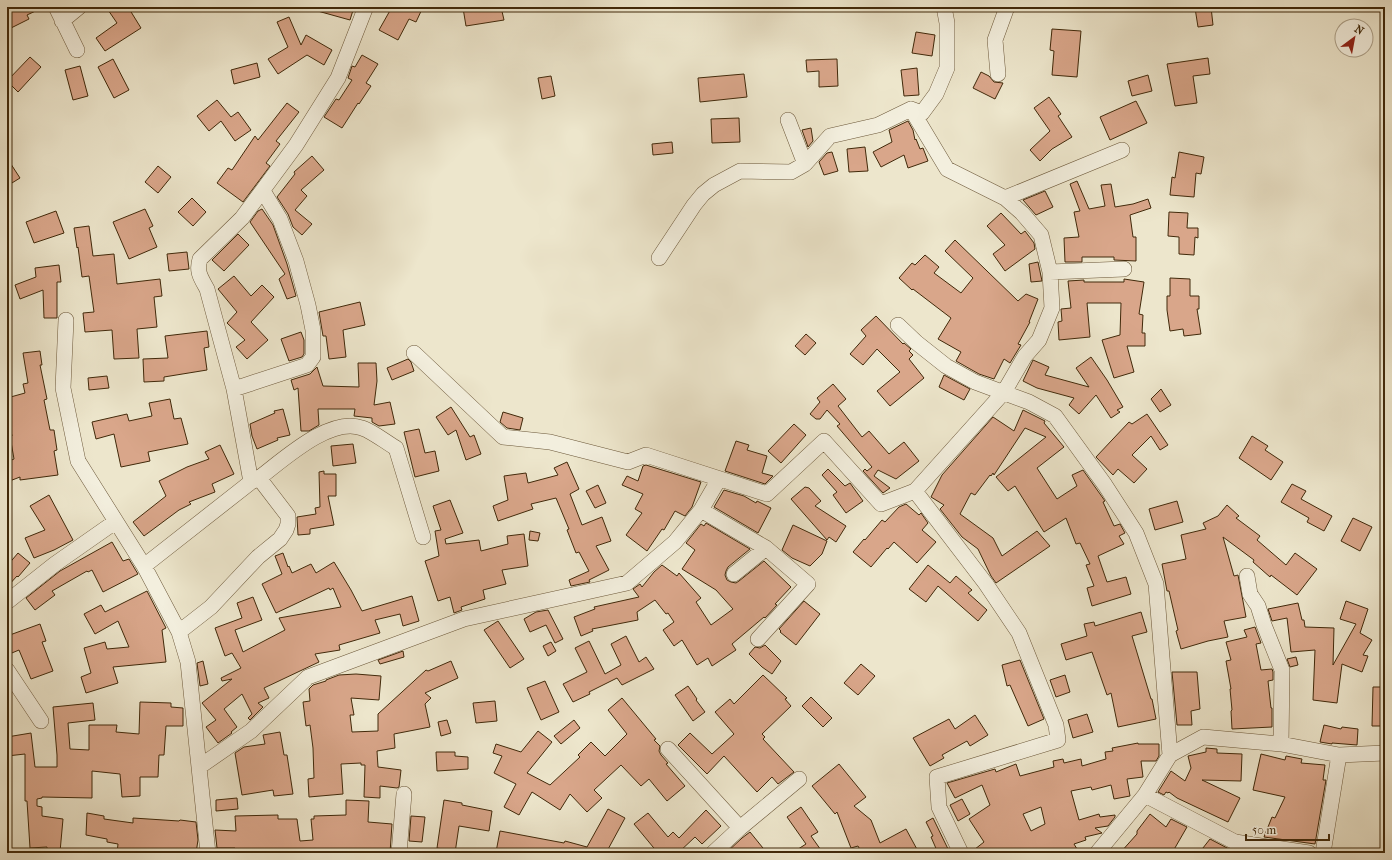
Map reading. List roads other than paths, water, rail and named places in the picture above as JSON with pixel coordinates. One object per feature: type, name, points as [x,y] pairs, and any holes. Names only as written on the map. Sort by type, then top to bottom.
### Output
[{"type":"street","points":[[56,7],[77,50]]},
{"type":"street","points":[[62,21],[78,7]]},
{"type":"street","points":[[659,258],[694,205],[704,194],[714,185],[740,170],[791,172],[805,164],[830,136],[878,125],[911,109],[922,113],[936,94],[947,68],[946,23],[944,7]]},
{"type":"street","points":[[998,74],[995,40],[1007,7]]},
{"type":"street","points":[[179,632],[210,607],[253,562],[280,539],[288,524],[288,516],[255,480],[234,389],[207,289],[198,267],[200,259],[242,218],[296,146],[338,78],[365,9]]},
{"type":"street","points":[[414,353],[503,437],[550,442],[628,462],[646,455],[768,494],[824,441],[881,504],[915,491],[1004,392],[1025,356],[1039,340],[1052,308],[1050,272],[1041,235],[1022,213],[1005,198],[947,169],[911,109]]},
{"type":"street","points":[[788,120],[805,164]]},
{"type":"street","points":[[1005,198],[1122,150]]},
{"type":"street","points":[[234,389],[307,364],[313,357],[313,330],[296,261],[280,219],[262,191]]},
{"type":"street","points":[[1050,272],[1124,269]]},
{"type":"street","points":[[66,320],[63,388],[78,461],[144,566],[179,632],[188,662],[208,853]]},
{"type":"street","points":[[898,325],[917,343],[946,366],[975,382],[1030,402],[1055,416],[1105,485],[1136,533],[1156,584],[1170,755]]},
{"type":"street","points":[[144,566],[309,440],[326,432],[345,426],[362,427],[396,448],[423,537]]},
{"type":"street","points":[[200,767],[252,731],[308,677],[464,619],[626,583],[675,542],[701,510],[719,479]]},
{"type":"street","points":[[915,491],[986,584],[1019,633],[1056,725],[1058,740],[937,777],[939,807],[961,853]]},
{"type":"street","points":[[701,510],[766,548],[808,584],[758,639]]},
{"type":"street","points":[[7,602],[54,564],[115,522]]},
{"type":"street","points":[[734,574],[766,548]]},
{"type":"street","points":[[1247,576],[1250,594],[1258,606],[1282,670],[1281,744]]},
{"type":"street","points":[[7,670],[41,721]]},
{"type":"street","points":[[1096,853],[1145,795],[1170,755],[1203,737],[1281,744],[1339,755],[1385,752]]},
{"type":"street","points":[[668,749],[740,828]]},
{"type":"street","points":[[1323,853],[1339,755]]},
{"type":"street","points":[[713,853],[740,828],[799,779]]},
{"type":"street","points":[[399,853],[404,794]]},
{"type":"street","points":[[1145,795],[1231,848],[1309,853]]}]
